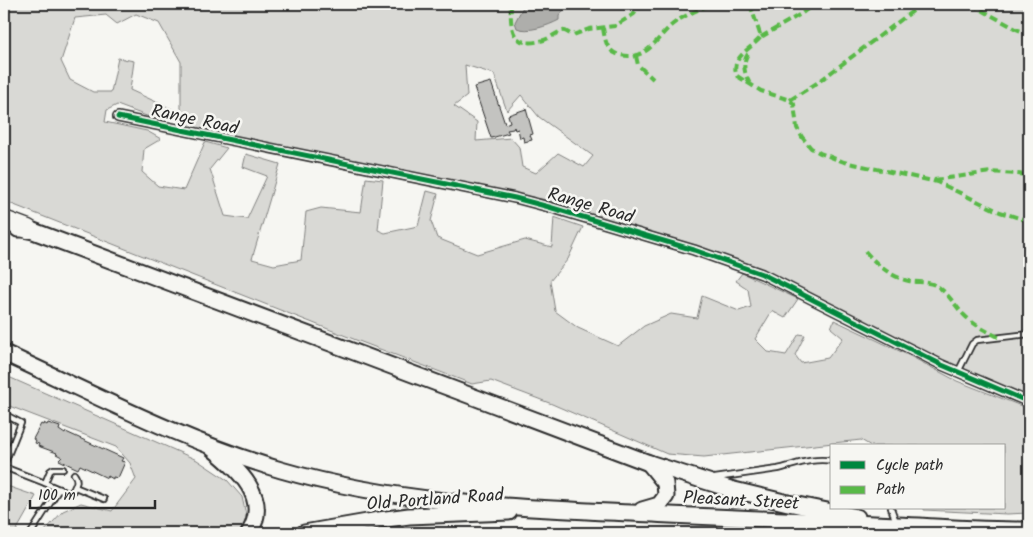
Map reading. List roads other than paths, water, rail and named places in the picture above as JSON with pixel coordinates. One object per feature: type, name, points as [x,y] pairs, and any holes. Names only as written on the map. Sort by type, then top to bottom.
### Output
[{"type":"highway","points":[[4,220],[28,229]]},
{"type":"main road","points":[[4,229],[28,229],[649,463],[701,480],[788,503],[898,525]]},
{"type":"main road","points":[[4,353],[155,423],[210,446],[282,470],[368,491],[463,504],[570,510]]},
{"type":"main road","points":[[210,446],[241,472],[251,487],[256,514],[249,533]]},
{"type":"main road","points":[[628,513],[659,505],[666,496],[665,483],[649,463]]},
{"type":"main road","name":"Pleasant Street","points":[[570,510],[821,523],[898,525],[1000,532],[1029,530]]},
{"type":"main road","name":"Old Portland Road","points":[[304,533],[409,516],[570,510]]},
{"type":"street","name":"Range Road","points":[[118,117],[515,198],[676,245],[762,274],[958,372],[1029,402]]},
{"type":"lane","points":[[958,372],[972,344],[977,340],[1029,334]]},
{"type":"lane","points":[[4,414],[21,423],[4,466],[70,493],[75,487],[76,478],[74,474]]},
{"type":"lane","points":[[701,480],[775,469],[824,459],[830,460]]},
{"type":"lane","points":[[45,483],[50,471],[57,468],[62,469]]},
{"type":"lane","points":[[75,487],[104,499]]},
{"type":"lane","points":[[31,533],[59,490]]},
{"type":"lane","points":[[892,510],[898,525]]}]
